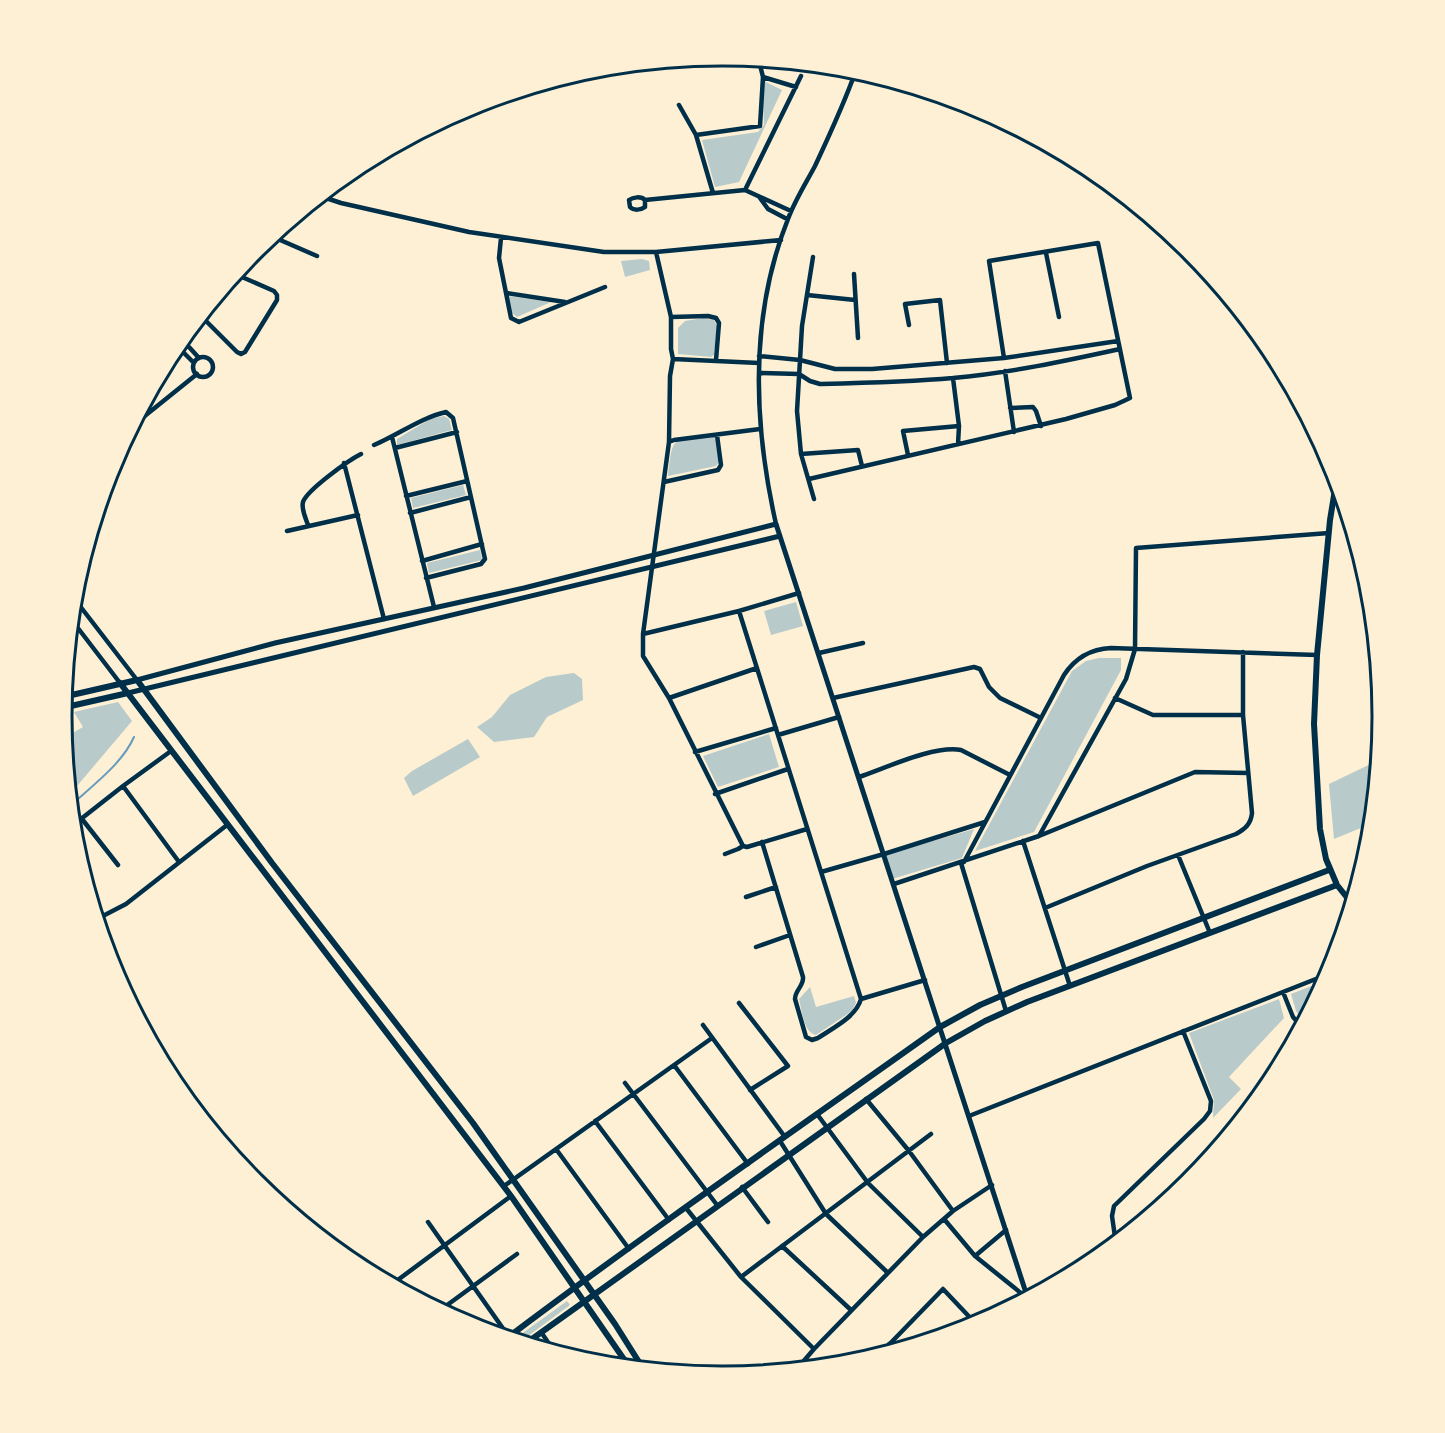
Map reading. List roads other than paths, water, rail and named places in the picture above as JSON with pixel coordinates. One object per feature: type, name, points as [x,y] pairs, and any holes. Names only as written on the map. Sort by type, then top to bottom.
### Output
[{"type":"main road","points":[[1333,495],[1317,655],[1314,734],[1320,829],[1329,870],[1347,898]]},
{"type":"main road","points":[[73,695],[137,680],[261,848],[473,1123],[594,1293],[638,1361]]},
{"type":"main road","points":[[120,683],[504,1186],[624,1359]]},
{"type":"main road","points":[[72,706],[128,693]]},
{"type":"main road","points":[[248,853],[261,848]]},
{"type":"main road","points":[[515,1333],[574,1287],[940,1027],[1001,996],[1329,870]]},
{"type":"main road","points":[[533,1338],[946,1043],[1006,1011],[1337,885]]},
{"type":"main road","points":[[388,1034],[397,1027]]},
{"type":"main road","points":[[462,1131],[473,1123]]},
{"type":"street","points":[[696,135],[760,126],[763,77],[761,67]]},
{"type":"street","points":[[745,190],[801,76]]},
{"type":"street","points":[[763,77],[796,87]]},
{"type":"street","points":[[852,79],[814,167],[791,211],[768,293],[759,356],[760,429],[765,471],[776,524],[1026,1292]]},
{"type":"street","points":[[679,105],[696,135],[713,193]]},
{"type":"street","points":[[645,200],[745,190],[791,211]]},
{"type":"street","points":[[758,196],[768,209],[788,219]]},
{"type":"street","points":[[329,199],[469,232],[610,253],[656,252],[781,240]]},
{"type":"street","points":[[501,238],[500,258],[511,318],[519,322],[605,287]]},
{"type":"street","points":[[280,240],[317,256]]},
{"type":"street","points":[[809,479],[1041,426],[1115,405],[1130,398],[1098,243],[989,261],[1004,358]]},
{"type":"street","points":[[656,252],[671,317],[673,359],[670,376],[669,442],[643,634],[643,656],[669,698],[742,846]]},
{"type":"street","points":[[1046,253],[1059,317]]},
{"type":"street","points":[[813,257],[802,326],[797,411],[801,454],[814,499]]},
{"type":"street","points":[[854,274],[858,339]]},
{"type":"street","points":[[206,321],[237,352],[242,354],[245,352],[277,300],[277,295],[274,291],[243,278]]},
{"type":"street","points":[[506,293],[566,302]]},
{"type":"street","points":[[807,295],[855,300]]},
{"type":"street","points":[[909,325],[905,304],[940,300],[947,363]]},
{"type":"street","points":[[671,317],[708,316],[717,318],[719,323],[716,360]]},
{"type":"street","points":[[759,356],[800,360],[835,369],[872,369],[1004,358],[1118,341]]},
{"type":"street","points":[[188,346],[200,358]]},
{"type":"street","points":[[759,373],[799,374],[820,384],[953,378],[1035,367],[1120,349]]},
{"type":"street","points":[[184,353],[194,363],[193,367],[197,374],[208,375],[213,368],[211,361],[207,358],[200,358],[194,363]]},
{"type":"street","points":[[673,359],[759,363]]},
{"type":"street","points":[[1005,371],[1014,432]]},
{"type":"street","points":[[147,414],[197,374]]},
{"type":"street","points":[[953,378],[959,426],[958,444]]},
{"type":"street","points":[[1010,408],[1033,407],[1041,426]]},
{"type":"street","points":[[374,445],[429,416],[446,412],[453,418],[485,559],[481,564],[426,578]]},
{"type":"street","points":[[909,455],[903,431],[959,426]]},
{"type":"street","points":[[669,442],[760,429]]},
{"type":"street","points":[[395,448],[457,432]]},
{"type":"street","points":[[664,482],[718,470],[721,465],[717,435]]},
{"type":"street","points":[[392,437],[434,607]]},
{"type":"street","points":[[801,454],[858,450],[861,466]]},
{"type":"street","points":[[308,525],[303,501],[344,463],[361,454]]},
{"type":"street","points":[[344,463],[387,632]]},
{"type":"street","points":[[406,496],[468,481]]},
{"type":"street","points":[[411,513],[471,496]]},
{"type":"street","points":[[287,531],[358,515]]},
{"type":"street","points":[[81,608],[137,680],[275,643],[524,588],[776,524]]},
{"type":"street","points":[[1039,836],[1126,679],[1135,649],[1136,548],[1329,533]]},
{"type":"street","points":[[128,693],[780,536]]},
{"type":"street","points":[[422,561],[482,544]]},
{"type":"street","points":[[593,570],[596,580]]},
{"type":"street","points":[[524,588],[526,597]]},
{"type":"street","points":[[643,634],[739,611],[799,593]]},
{"type":"street","points":[[448,604],[452,615]]},
{"type":"street","points":[[739,611],[861,999],[853,1014],[818,1038],[810,1040],[804,1031],[795,999],[795,994],[803,980],[762,842]]},
{"type":"street","points":[[78,629],[120,683]]},
{"type":"street","points":[[819,653],[863,643]]},
{"type":"street","points":[[1006,1011],[963,862],[1064,675],[1080,658],[1100,649],[1317,655]]},
{"type":"street","points":[[1045,908],[1236,834],[1247,827],[1252,813],[1243,716],[1243,652]]},
{"type":"street","points":[[833,698],[974,667],[980,669],[989,687],[1000,698],[1041,718]]},
{"type":"street","points":[[669,698],[757,668]]},
{"type":"street","points":[[1115,698],[1153,715],[1243,716]]},
{"type":"street","points":[[778,735],[840,717]]},
{"type":"street","points":[[695,752],[776,728]]},
{"type":"street","points":[[859,777],[929,753],[949,749],[961,750],[1010,775]]},
{"type":"street","points":[[118,865],[82,819],[171,751]]},
{"type":"street","points":[[716,794],[788,769]]},
{"type":"street","points":[[894,885],[1039,836],[1196,772],[1248,772]]},
{"type":"street","points":[[123,786],[179,862]]},
{"type":"street","points":[[821,872],[985,822]]},
{"type":"street","points":[[104,916],[126,904],[227,825]]},
{"type":"street","points":[[725,854],[742,846],[747,847],[807,829]]},
{"type":"street","points":[[1023,841],[1070,986]]},
{"type":"street","points":[[1178,855],[1210,933]]},
{"type":"street","points":[[746,897],[776,887]]},
{"type":"street","points":[[756,947],[790,935]]},
{"type":"street","points":[[969,1116],[1317,979]]},
{"type":"street","points":[[861,999],[925,980]]},
{"type":"street","points":[[1283,992],[1297,1022]]},
{"type":"street","points":[[739,1003],[788,1066],[750,1090]]},
{"type":"street","points":[[703,1026],[783,1139],[788,1155],[826,1214],[888,1273]]},
{"type":"street","points":[[1115,1235],[1112,1216],[1114,1206],[1210,1111],[1209,1096],[1183,1031]]},
{"type":"street","points":[[504,1186],[712,1038]]},
{"type":"street","points":[[674,1065],[748,1164]]},
{"type":"street","points":[[625,1083],[717,1205]]},
{"type":"street","points":[[866,1099],[909,1151],[953,1211]]},
{"type":"street","points":[[817,1114],[868,1183],[923,1237]]},
{"type":"street","points":[[595,1121],[669,1220]]},
{"type":"street","points":[[741,1277],[931,1134]]},
{"type":"street","points":[[556,1149],[629,1249]]},
{"type":"street","points":[[803,1361],[923,1237],[953,1211],[992,1185]]},
{"type":"street","points":[[742,1188],[768,1222]]},
{"type":"street","points":[[398,1280],[511,1196]]},
{"type":"street","points":[[686,1208],[741,1277],[814,1348]]},
{"type":"street","points":[[944,1219],[975,1256],[1022,1294]]},
{"type":"street","points":[[428,1222],[501,1327]]},
{"type":"street","points":[[975,1256],[1006,1230]]},
{"type":"street","points":[[782,1246],[851,1310]]},
{"type":"street","points":[[447,1305],[517,1254]]},
{"type":"street","points":[[889,1344],[943,1289],[970,1317]]},
{"type":"street","points":[[541,1332],[549,1343]]},
{"type":"waterway","points":[[78,799],[114,765],[134,737]]}]
